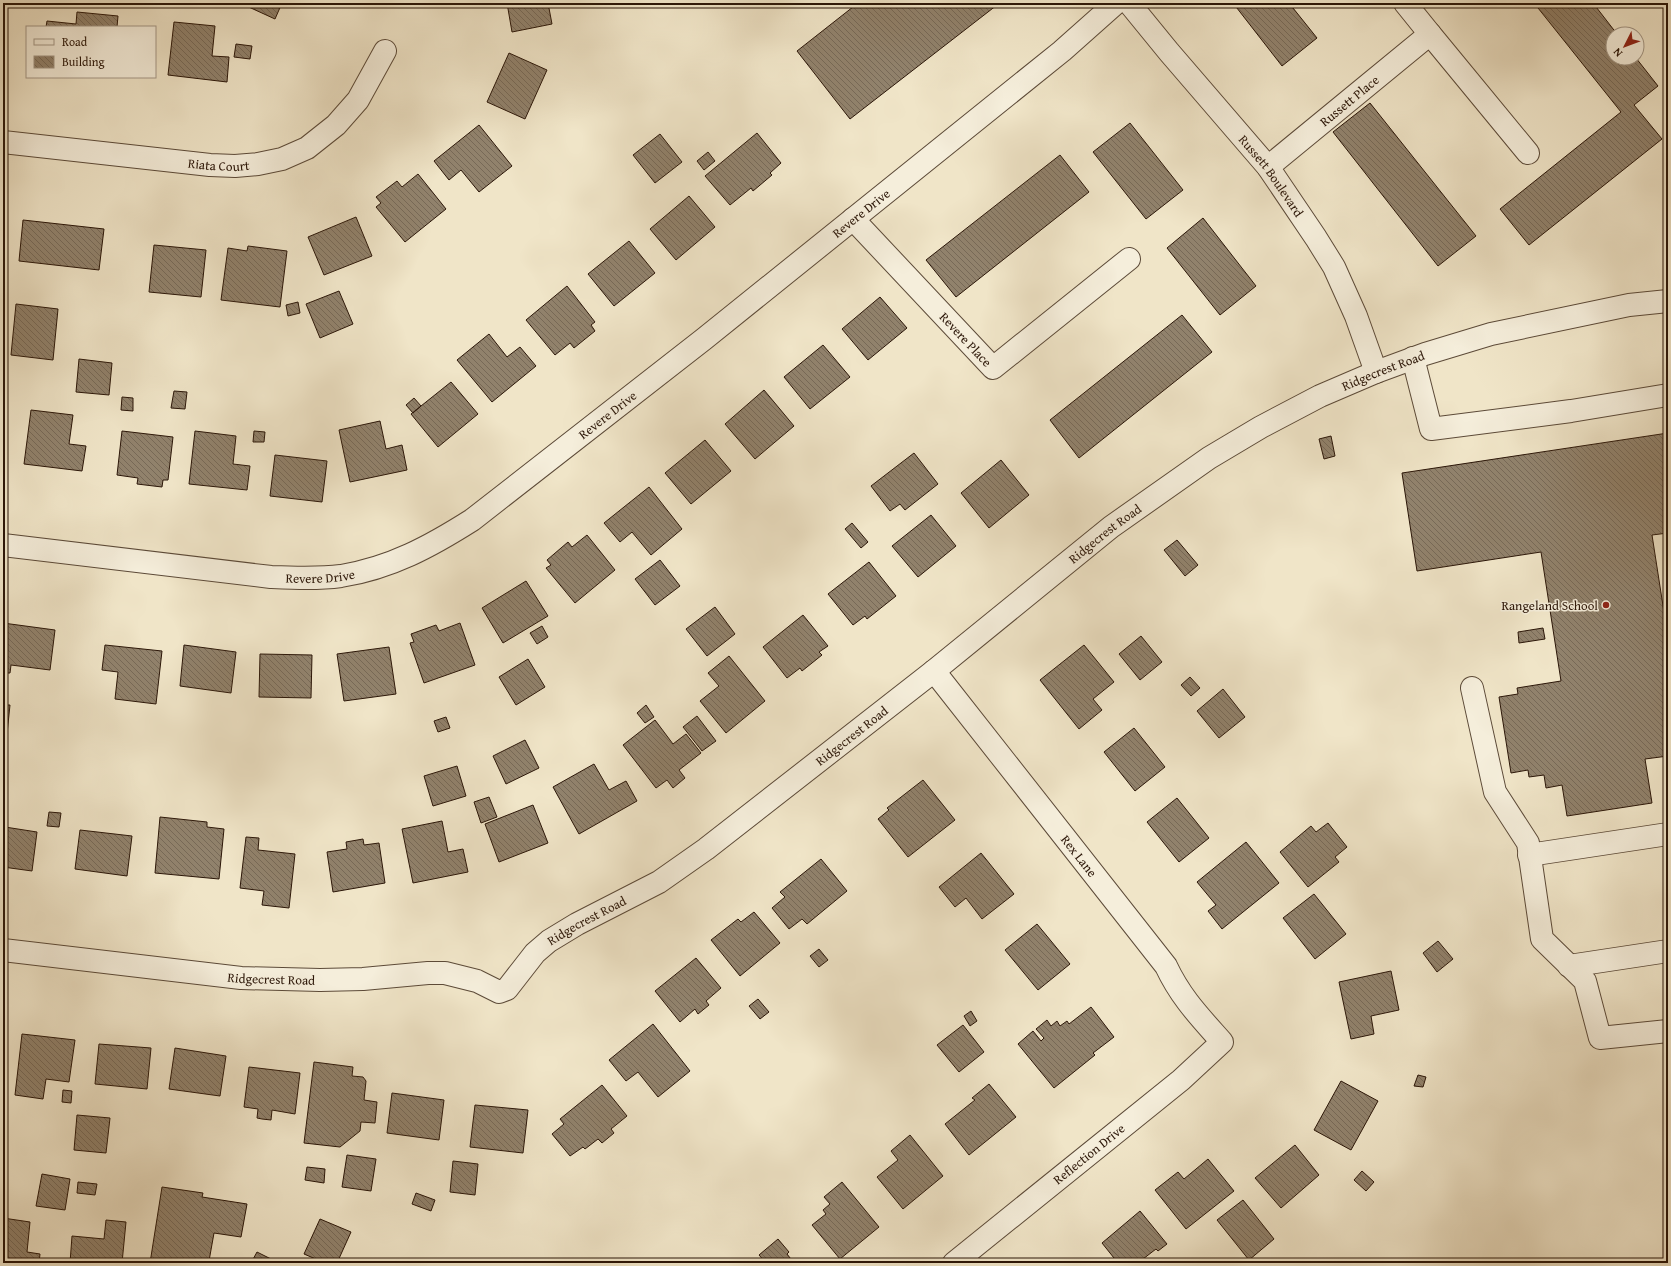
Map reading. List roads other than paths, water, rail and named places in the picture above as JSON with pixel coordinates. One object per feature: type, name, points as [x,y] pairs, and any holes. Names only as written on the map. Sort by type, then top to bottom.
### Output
[{"type":"street","name":"Revere Drive","points":[[3,545],[271,577],[307,578],[342,576],[392,563],[432,545],[472,520],[704,340],[1062,51],[1116,3]]},
{"type":"street","name":"Russett Boulevard","points":[[1129,3],[1268,167],[1334,267],[1356,316],[1376,372]]},
{"type":"street","points":[[1405,3],[1528,153]]},
{"type":"street","name":"Russett Place","points":[[1268,167],[1430,34]]},
{"type":"street","name":"Riata Court","points":[[3,142],[210,165],[235,166],[258,164],[282,159],[307,148],[336,125],[358,100],[385,51]]},
{"type":"street","name":"Revere Place","points":[[853,219],[993,368],[1129,259]]},
{"type":"street","name":"Ridgecrest Road","points":[[3,950],[241,978],[356,980],[445,973],[478,981],[499,992],[507,989],[535,953],[549,941],[577,924],[659,882],[706,849],[934,671],[1110,527],[1209,458],[1261,427],[1320,396],[1376,372],[1413,358],[1490,334],[1629,305],[1668,301]]},
{"type":"street","points":[[1413,358],[1431,429],[1571,411],[1668,395]]},
{"type":"street","name":"Rex Lane","points":[[934,671],[1166,966],[1184,999],[1222,1042]]},
{"type":"street","points":[[1472,688],[1495,792],[1528,844],[1542,939],[1585,981],[1600,1038],[1668,1031]]},
{"type":"street","points":[[1529,855],[1668,834]]},
{"type":"street","points":[[1569,966],[1668,951]]},
{"type":"street","name":"Reflection Drive","points":[[954,1263],[1181,1080],[1222,1042]]},
{"type":"place","name":"Rangeland School","points":[[1606,605]]}]
